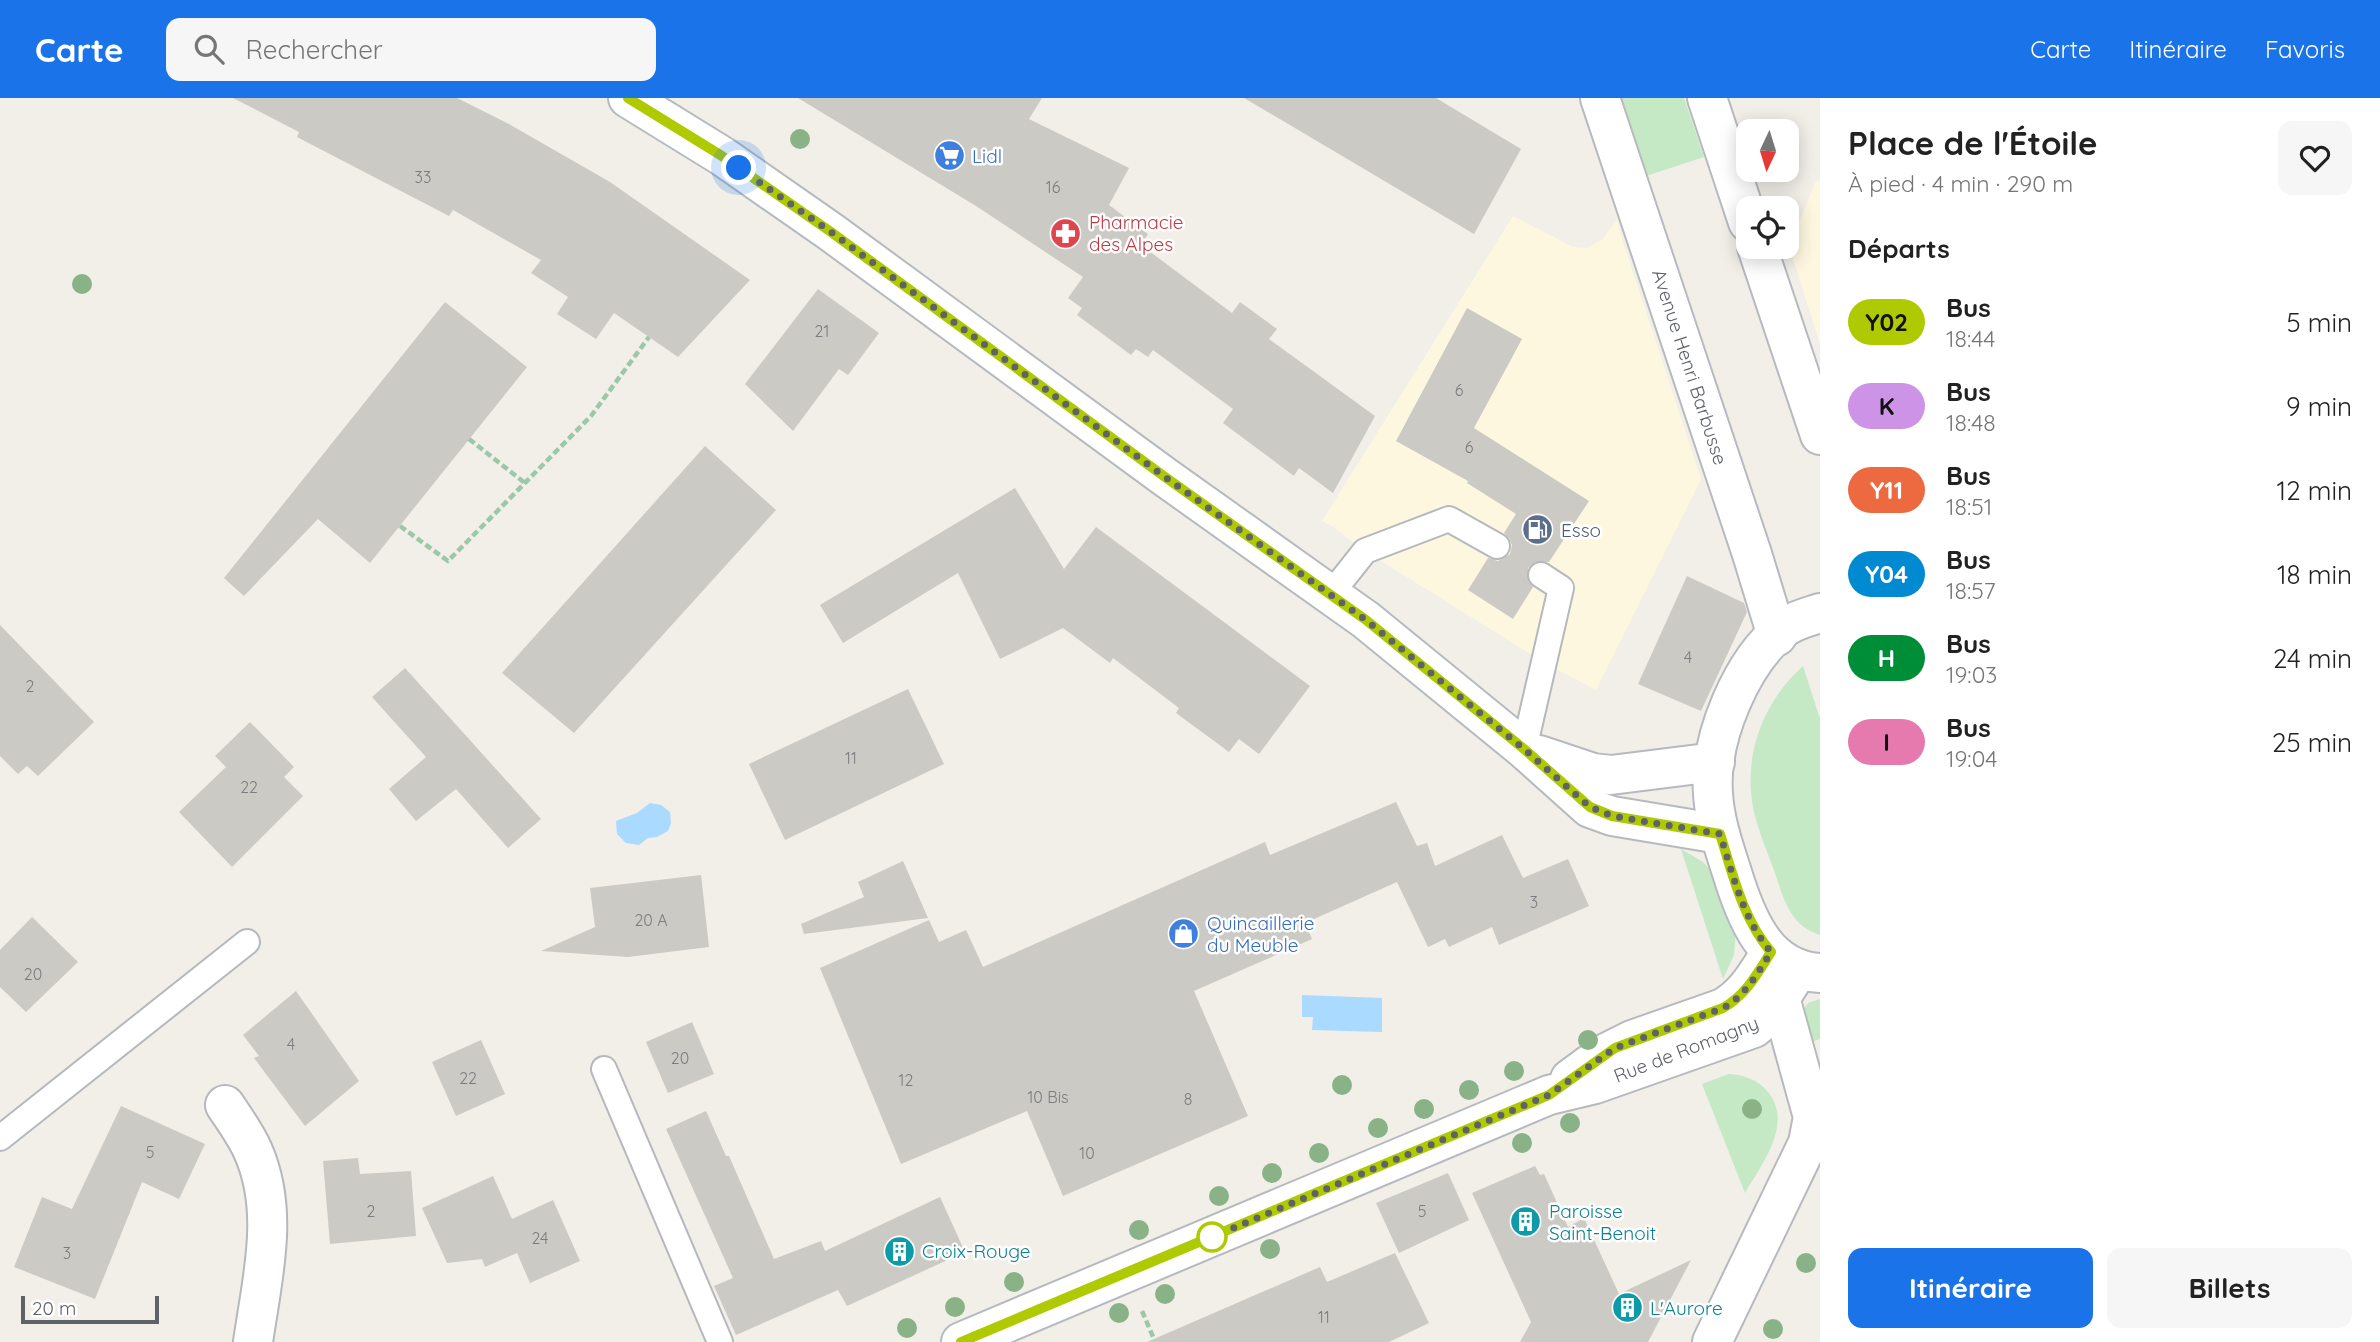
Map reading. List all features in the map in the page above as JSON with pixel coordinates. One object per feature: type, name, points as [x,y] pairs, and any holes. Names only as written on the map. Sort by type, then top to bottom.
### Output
[{"type":"street","points":[[628,98],[722,156],[831,232],[1366,620],[1524,749],[1578,799],[1600,813],[1720,834]]},
{"type":"street","name":"Avenue Henri Barbusse","points":[[1600,98],[1777,636]]},
{"type":"street","points":[[1707,98],[1739,196]]},
{"type":"street","points":[[1761,259],[1820,435]]},
{"type":"street","points":[[1712,1342],[1811,1135],[1813,1117],[1789,970],[1759,937],[1745,911],[1720,834],[1713,794],[1715,762],[1725,716],[1757,658],[1789,624],[1820,613]]},
{"type":"street","points":[[1524,749],[1603,775],[1715,762]]},
{"type":"street","name":"Rue de Romagny","points":[[1549,1095],[1615,1048],[1723,1008],[1735,1001],[1751,984],[1789,970]]},
{"type":"street","name":"Rue de Romagny","points":[[961,1342],[1549,1095],[1595,1084],[1754,1027],[1767,1018],[1789,970]]},
{"type":"street","points":[[225,1105],[242,1130],[257,1160],[267,1207],[267,1243],[253,1342]]},
{"type":"lane","points":[[1330,595],[1365,551],[1449,519],[1496,546]]},
{"type":"lane","points":[[1524,749],[1561,588],[1541,575]]},
{"type":"lane","points":[[0,1138],[247,942]]},
{"type":"lane","points":[[604,1069],[720,1342]]},
{"type":"path","points":[[400,526],[448,561],[592,416],[649,337]]},
{"type":"path","points":[[469,439],[525,483]]},
{"type":"shaded area","points":[[1820,179],[1820,344],[1793,259],[1799,259],[1799,222],[1815,183]]},
{"type":"shaded area","points":[[1513,216],[1573,247],[1587,248],[1602,240],[1617,219],[1701,479],[1596,690],[1545,663],[1365,551],[1322,521]]},
{"type":"green space","points":[[1616,98],[1684,98],[1704,157],[1643,177]]},
{"type":"green space","points":[[1803,666],[1820,719],[1820,935],[1802,925],[1785,902],[1758,828],[1751,791],[1753,751],[1766,714],[1776,697]]},
{"type":"green space","points":[[1681,849],[1703,862],[1721,881],[1736,929],[1734,955],[1723,979]]},
{"type":"green space","points":[[1820,999],[1820,1039],[1808,1043],[1801,1012],[1808,1003]]},
{"type":"green space","points":[[1729,1074],[1760,1084],[1775,1104],[1778,1117],[1772,1144],[1745,1193],[1702,1084]]},
{"type":"water","points":[[650,803],[661,805],[670,812],[671,823],[668,831],[648,838],[639,845],[626,843],[617,834],[616,821],[637,813]]},
{"type":"water","points":[[1302,995],[1382,998],[1382,1032],[1312,1030],[1313,1017],[1302,1017]]},
{"type":"building","points":[[233,98],[457,98],[507,123],[610,182],[750,280],[678,357],[614,313],[596,339],[557,314],[568,297],[531,273],[541,260],[453,210],[449,216],[297,137],[299,132]]},
{"type":"building","points":[[798,98],[1042,98],[1029,119],[1129,168],[1109,205],[1148,234],[1141,245],[1232,313],[1240,302],[1277,329],[1269,339],[1375,416],[1333,493],[1299,468],[1294,476],[1223,423],[1233,409],[1153,350],[1148,357],[1136,349],[1131,355],[1077,315],[1082,308],[1068,298],[1083,277],[976,206]]},
{"type":"building","points":[[1244,98],[1436,98],[1521,149],[1474,234]]},
{"type":"building","points":[[818,289],[879,333],[848,375],[839,369],[793,431],[745,384]]},
{"type":"building","points":[[445,302],[527,367],[370,563],[318,519],[244,596],[224,578]]},
{"type":"building","points":[[1467,308],[1522,339],[1474,428],[1589,501],[1549,562],[1535,562],[1528,568],[1528,581],[1533,587],[1513,619],[1468,590],[1488,558],[1498,561],[1510,554],[1512,545],[1504,533],[1516,514],[1467,483],[1468,481],[1396,441]]},
{"type":"building","points":[[705,446],[776,510],[574,733],[502,673]]},
{"type":"building","points":[[1015,488],[1064,569],[1096,527],[1310,686],[1259,754],[1239,739],[1229,752],[1176,713],[1179,708],[1113,658],[1110,663],[1063,628],[1000,659],[958,573],[843,643],[820,605]]},
{"type":"building","points":[[1687,576],[1744,603],[1747,612],[1701,711],[1638,684]]},
{"type":"building","points":[[0,625],[94,722],[38,776],[27,766],[18,774],[0,756]]},
{"type":"building","points":[[405,668],[541,819],[508,848],[456,789],[416,821],[389,789],[426,757],[372,697]]},
{"type":"building","points":[[908,689],[944,764],[785,840],[749,764]]},
{"type":"building","points":[[250,722],[294,767],[284,777],[303,796],[232,867],[179,812],[226,767],[215,756]]},
{"type":"building","points":[[1396,802],[1417,846],[1427,843],[1435,866],[1502,835],[1523,878],[1568,859],[1589,906],[1499,945],[1492,927],[1449,947],[1445,939],[1428,947],[1397,882],[1305,923],[1312,939],[1194,991],[1248,1116],[1063,1196],[1027,1111],[901,1164],[820,968],[929,920],[939,942],[966,930],[983,967],[1265,842],[1270,855]]},
{"type":"building","points":[[903,861],[928,918],[804,934],[801,924],[864,897],[858,882]]},
{"type":"building","points":[[701,875],[709,947],[628,957],[541,951],[595,927],[590,888]]},
{"type":"building","points":[[32,917],[78,962],[26,1012],[0,987],[0,950]]},
{"type":"building","points":[[296,991],[359,1081],[305,1126],[254,1058],[259,1056],[243,1035]]},
{"type":"building","points":[[692,1022],[714,1074],[668,1093],[646,1042]]},
{"type":"building","points":[[481,1040],[505,1094],[456,1116],[432,1062]]},
{"type":"building","points":[[121,1106],[205,1144],[179,1199],[142,1182],[95,1299],[14,1267],[42,1197],[72,1209]]},
{"type":"building","points":[[706,1111],[726,1156],[729,1156],[774,1259],[821,1241],[825,1251],[940,1197],[965,1252],[847,1306],[838,1290],[736,1335],[714,1286],[733,1278],[666,1129]]},
{"type":"building","points":[[358,1158],[360,1174],[411,1171],[416,1236],[330,1244],[323,1161]]},
{"type":"building","points":[[1535,1166],[1540,1175],[1544,1174],[1568,1227],[1584,1218],[1619,1294],[1691,1260],[1648,1342],[1520,1342],[1531,1322],[1472,1193]]},
{"type":"building","points":[[1448,1173],[1469,1220],[1399,1253],[1376,1203]]},
{"type":"building","points":[[493,1176],[512,1219],[553,1200],[580,1261],[530,1283],[517,1253],[485,1267],[482,1259],[447,1263],[422,1208]]},
{"type":"building","points":[[1395,1253],[1429,1323],[1389,1342],[1147,1342],[1320,1267],[1327,1282]]},
{"type":"bus line","name":"Y02","points":[[628,98],[722,156],[831,232],[1005,357],[1165,477],[1366,620],[1524,749],[1578,799],[1600,813],[1612,816],[1720,834],[1742,902],[1754,929],[1771,952],[1751,984],[1735,1001],[1723,1008],[1615,1048],[1549,1095],[961,1342]]},
{"type":"place","name":"Lidl","points":[[949,156]]},
{"type":"place","name":"Pharmacie des Alpes","points":[[1066,233]]},
{"type":"place","name":"Esso","points":[[1538,530]]},
{"type":"place","name":"Quincaillerie du Meuble","points":[[1184,934]]},
{"type":"place","name":"Paroisse Saint-Benoit","points":[[1526,1222]]},
{"type":"place","name":"Croix-Rouge","points":[[899,1251]]},
{"type":"place","name":"L'Aurore","points":[[1627,1308]]},
{"type":"route","points":[[739,168],[1005,357],[1165,477],[1366,620],[1524,749],[1578,799],[1600,813],[1612,816],[1720,834],[1742,902],[1754,929],[1771,952],[1751,984],[1735,1001],[1723,1008],[1615,1048],[1549,1095],[1212,1237]]}]
